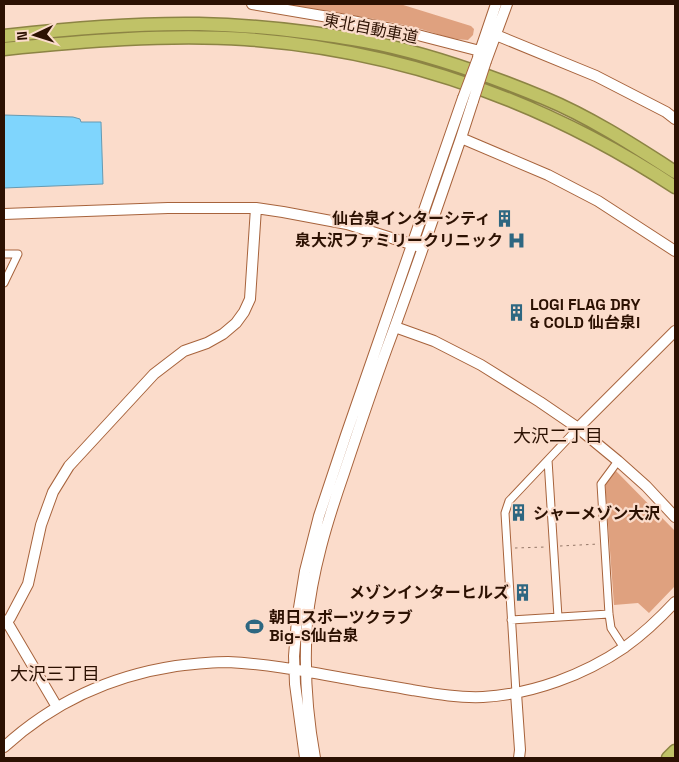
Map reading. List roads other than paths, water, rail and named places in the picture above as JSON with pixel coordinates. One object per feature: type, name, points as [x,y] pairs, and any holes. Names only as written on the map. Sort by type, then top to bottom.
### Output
[{"type":"highway","name":"東北自動車道","points":[[4,36],[142,24],[199,24],[289,30],[378,43],[460,66],[545,98],[620,137],[675,172]]},
{"type":"highway","name":"東北自動車道","points":[[4,49],[142,38],[244,39],[375,58],[454,79],[540,112],[615,150],[675,187]]},
{"type":"highway","points":[[668,758],[675,751]]},
{"type":"street","points":[[252,4],[406,32],[481,56]]},
{"type":"street","points":[[305,758],[299,722],[294,669],[297,620],[305,571],[319,516],[412,244],[468,100],[496,4]]},
{"type":"street","points":[[481,56],[496,35],[507,4]]},
{"type":"street","points":[[496,35],[596,76],[666,112],[675,119]]},
{"type":"street","points":[[316,758],[312,737],[306,658],[307,622],[320,546],[355,439],[461,138],[468,100]]},
{"type":"street","points":[[461,138],[548,175],[581,192],[675,251]]},
{"type":"street","points":[[4,214],[168,208],[256,208],[347,224],[423,248]]},
{"type":"street","points":[[57,707],[5,623],[18,605],[28,584],[41,525],[53,492],[69,466],[154,374],[184,352],[208,343],[223,334],[236,323],[244,312],[250,299],[256,208]]},
{"type":"street","points":[[4,254],[18,254],[4,283]]},
{"type":"street","points":[[395,327],[434,342],[481,365],[540,402],[578,428],[618,461],[646,486],[675,517]]},
{"type":"street","points":[[519,758],[505,513],[509,501],[578,428],[675,331]]},
{"type":"street","points":[[548,460],[558,617]]},
{"type":"street","points":[[618,461],[601,484],[609,614],[612,628],[624,648]]},
{"type":"street","points":[[4,747],[57,707],[93,688],[162,668],[195,664],[227,662],[282,667],[373,684],[460,697],[484,697],[516,693],[567,678],[598,663],[624,648],[638,637],[675,602]]},
{"type":"street","points":[[511,620],[609,614]]},
{"type":"water","points":[[4,115],[73,117],[80,119],[81,122],[101,122],[103,184],[4,188]]},
{"type":"place","name":"仙台泉インターシティ","points":[[505,218]]},
{"type":"place","name":"泉大沢ファミリークリニック","points":[[517,240]]},
{"type":"place","name":"LOGI FLAG DRY & COLD 仙台泉I","points":[[516,313]]},
{"type":"place","name":"シャーメゾン大沢","points":[[519,513]]},
{"type":"place","name":"メゾンインターヒルズ","points":[[523,592]]},
{"type":"place","name":"朝日スポーツクラブ Big-S仙台泉","points":[[255,626]]},
{"type":"district","name":"大沢二丁目","points":[[558,436]]},
{"type":"district","name":"大沢三丁目","points":[[55,674]]}]
